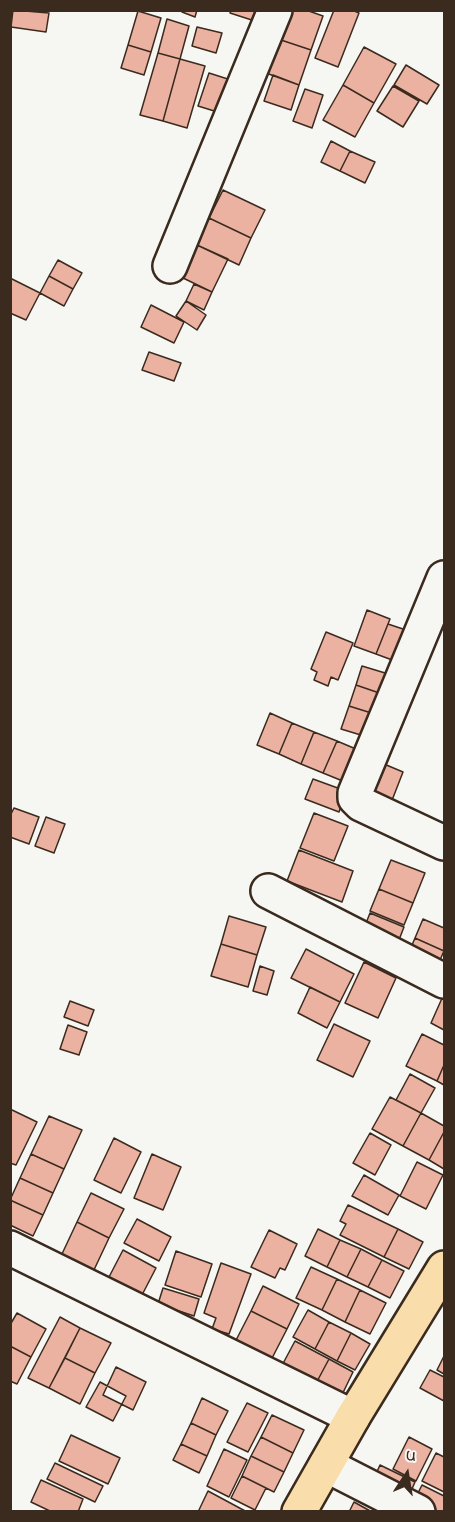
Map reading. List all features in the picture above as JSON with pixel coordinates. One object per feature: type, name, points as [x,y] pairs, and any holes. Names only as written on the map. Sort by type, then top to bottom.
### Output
[{"type":"main road","points":[[299,1512],[353,1417],[444,1268]]},
{"type":"street","points":[[170,266],[274,10]]},
{"type":"street","points":[[444,578],[355,793],[355,798],[361,804],[444,843]]},
{"type":"street","points":[[268,891],[444,981]]},
{"type":"street","points":[[10,1248],[353,1417]]},
{"type":"street","points":[[326,1465],[418,1512]]},
{"type":"building","points":[[13,10],[49,13],[46,32],[11,27]]},
{"type":"building","points":[[182,10],[197,10],[195,17]]},
{"type":"building","points":[[231,10],[265,10],[261,23],[230,13]]},
{"type":"building","points":[[288,10],[306,10],[323,16],[311,50],[278,39]]},
{"type":"building","points":[[334,10],[352,10],[359,13],[338,67],[315,58]]},
{"type":"building","points":[[138,11],[161,18],[151,52],[128,45]]},
{"type":"building","points":[[167,19],[189,26],[180,59],[158,53]]},
{"type":"building","points":[[197,27],[222,33],[216,53],[192,46]]},
{"type":"building","points":[[278,39],[311,50],[299,85],[266,73]]},
{"type":"building","points":[[128,45],[151,52],[144,75],[121,68]]},
{"type":"building","points":[[364,47],[396,64],[374,103],[343,85]]},
{"type":"building","points":[[158,53],[180,59],[163,121],[140,115]]},
{"type":"building","points":[[180,59],[205,66],[187,128],[163,121]]},
{"type":"building","points":[[406,65],[439,85],[427,104],[394,85]]},
{"type":"building","points":[[209,73],[234,81],[224,114],[198,106]]},
{"type":"building","points":[[273,75],[299,85],[291,110],[264,101]]},
{"type":"building","points":[[343,85],[374,103],[355,137],[323,120]]},
{"type":"building","points":[[393,86],[419,101],[403,127],[377,111]]},
{"type":"building","points":[[305,89],[323,95],[312,128],[293,121]]},
{"type":"building","points":[[331,141],[350,151],[340,171],[321,162]]},
{"type":"building","points":[[350,151],[375,162],[365,183],[340,171]]},
{"type":"building","points":[[223,190],[265,210],[251,238],[209,218]]},
{"type":"building","points":[[209,218],[251,238],[239,265],[197,245]]},
{"type":"building","points":[[197,245],[228,259],[212,292],[181,277]]},
{"type":"building","points":[[58,260],[82,273],[73,289],[49,276]]},
{"type":"building","points":[[49,276],[73,289],[64,306],[40,293]]},
{"type":"building","points":[[10,278],[40,293],[26,320],[10,313]]},
{"type":"building","points":[[194,284],[212,292],[204,310],[186,301]]},
{"type":"building","points":[[186,301],[206,315],[197,330],[176,316]]},
{"type":"building","points":[[151,305],[184,322],[174,343],[141,327]]},
{"type":"building","points":[[149,352],[181,363],[174,381],[142,370]]},
{"type":"building","points":[[367,610],[390,619],[376,654],[354,646]]},
{"type":"building","points":[[388,624],[415,633],[403,664],[376,654]]},
{"type":"building","points":[[326,632],[353,643],[338,680],[331,677],[328,686],[314,680],[317,672],[311,669]]},
{"type":"building","points":[[362,666],[395,676],[388,696],[356,685]]},
{"type":"building","points":[[356,685],[388,696],[381,716],[349,706]]},
{"type":"building","points":[[349,706],[381,716],[374,739],[341,729]]},
{"type":"building","points":[[270,713],[292,723],[279,754],[257,745]]},
{"type":"building","points":[[292,723],[314,732],[301,764],[279,754]]},
{"type":"building","points":[[314,732],[337,741],[323,773],[301,764]]},
{"type":"building","points":[[337,741],[363,752],[350,784],[323,773]]},
{"type":"building","points":[[384,764],[403,772],[389,808],[370,801]]},
{"type":"building","points":[[313,779],[346,791],[339,812],[305,799]]},
{"type":"building","points":[[14,808],[39,817],[29,844],[10,837],[10,816]]},
{"type":"building","points":[[314,813],[348,826],[334,861],[300,848]]},
{"type":"building","points":[[46,817],[65,824],[54,853],[35,846]]},
{"type":"building","points":[[299,850],[353,871],[342,902],[287,881]]},
{"type":"building","points":[[391,860],[425,873],[413,903],[379,889]]},
{"type":"building","points":[[379,889],[413,903],[404,925],[370,911]]},
{"type":"building","points":[[370,913],[404,927],[395,950],[361,936]]},
{"type":"building","points":[[229,916],[266,927],[257,955],[221,944]]},
{"type":"building","points":[[423,919],[444,928],[444,951],[415,938]]},
{"type":"building","points":[[415,938],[444,951],[436,969],[407,957]]},
{"type":"building","points":[[221,944],[257,955],[248,987],[211,976]]},
{"type":"building","points":[[306,949],[354,974],[340,1002],[291,978]]},
{"type":"building","points":[[364,962],[396,978],[378,1018],[345,1003]]},
{"type":"building","points":[[260,966],[274,971],[267,995],[253,991]]},
{"type":"building","points":[[310,987],[340,1002],[327,1028],[298,1013]]},
{"type":"building","points":[[444,996],[444,1030],[431,1023]]},
{"type":"building","points":[[70,1001],[94,1010],[88,1026],[64,1017]]},
{"type":"building","points":[[334,1024],[370,1041],[353,1077],[317,1060]]},
{"type":"building","points":[[68,1025],[87,1032],[79,1055],[60,1049]]},
{"type":"building","points":[[422,1034],[444,1045],[444,1065],[437,1081],[406,1066]]},
{"type":"building","points":[[444,1065],[444,1085],[437,1081]]},
{"type":"building","points":[[410,1074],[435,1088],[421,1113],[396,1100]]},
{"type":"building","points":[[390,1097],[421,1113],[403,1146],[372,1129]]},
{"type":"building","points":[[10,1109],[37,1122],[16,1165],[10,1163]]},
{"type":"building","points":[[421,1113],[444,1126],[444,1132],[429,1160],[403,1146]]},
{"type":"building","points":[[49,1116],[82,1130],[64,1169],[31,1154]]},
{"type":"building","points":[[444,1132],[444,1169],[429,1160]]},
{"type":"building","points":[[370,1133],[391,1145],[375,1175],[353,1163]]},
{"type":"building","points":[[114,1138],[141,1152],[121,1193],[94,1180]]},
{"type":"building","points":[[31,1154],[64,1169],[53,1193],[20,1178]]},
{"type":"building","points":[[152,1154],[181,1167],[163,1210],[134,1198]]},
{"type":"building","points":[[417,1162],[443,1175],[426,1209],[400,1196]]},
{"type":"building","points":[[364,1175],[399,1195],[388,1215],[352,1196]]},
{"type":"building","points":[[20,1178],[53,1193],[43,1215],[10,1200]]},
{"type":"building","points":[[91,1193],[124,1209],[109,1238],[77,1222]]},
{"type":"building","points":[[10,1200],[43,1215],[33,1236],[10,1225]]},
{"type":"building","points":[[348,1205],[398,1229],[384,1257],[340,1235],[346,1224],[340,1221]]},
{"type":"building","points":[[137,1219],[171,1237],[159,1261],[124,1243]]},
{"type":"building","points":[[77,1222],[109,1238],[93,1272],[61,1256]]},
{"type":"building","points":[[318,1229],[340,1240],[327,1267],[305,1256]]},
{"type":"building","points":[[398,1229],[423,1242],[409,1269],[384,1257]]},
{"type":"building","points":[[269,1230],[297,1244],[285,1270],[280,1268],[275,1278],[251,1267]]},
{"type":"building","points":[[340,1240],[361,1249],[347,1277],[327,1267]]},
{"type":"building","points":[[361,1249],[382,1260],[368,1287],[347,1277]]},
{"type":"building","points":[[123,1250],[156,1268],[142,1295],[109,1277]]},
{"type":"building","points":[[176,1251],[212,1264],[201,1297],[165,1285]]},
{"type":"building","points":[[382,1260],[404,1271],[390,1298],[368,1287]]},
{"type":"building","points":[[221,1263],[251,1274],[229,1334],[212,1329],[216,1318],[204,1313]]},
{"type":"building","points":[[311,1267],[337,1279],[322,1310],[296,1298]]},
{"type":"building","points":[[337,1279],[360,1290],[345,1322],[322,1310]]},
{"type":"building","points":[[263,1286],[299,1304],[287,1329],[251,1311]]},
{"type":"building","points":[[163,1288],[199,1299],[194,1316],[158,1304]]},
{"type":"building","points":[[360,1290],[386,1303],[370,1334],[345,1322]]},
{"type":"building","points":[[308,1310],[329,1322],[315,1349],[293,1337]]},
{"type":"building","points":[[251,1311],[287,1329],[268,1366],[232,1348]]},
{"type":"building","points":[[17,1313],[46,1329],[31,1357],[10,1346],[10,1325]]},
{"type":"building","points":[[60,1317],[80,1328],[49,1388],[28,1378]]},
{"type":"building","points":[[329,1322],[351,1333],[337,1361],[315,1349]]},
{"type":"building","points":[[80,1328],[111,1343],[95,1373],[65,1358]]},
{"type":"building","points":[[351,1333],[370,1344],[355,1370],[337,1361]]},
{"type":"building","points":[[295,1341],[329,1359],[313,1389],[279,1371]]},
{"type":"building","points":[[10,1346],[31,1357],[17,1384],[10,1381]]},
{"type":"building","points":[[444,1356],[444,1374],[437,1370]]},
{"type":"building","points":[[65,1358],[95,1373],[80,1404],[49,1388]]},
{"type":"building","points":[[329,1359],[353,1372],[338,1403],[313,1389]]},
{"type":"building","points":[[116,1367],[146,1382],[133,1410],[103,1395]]},
{"type":"building","points":[[430,1370],[444,1377],[444,1401],[420,1388]]},
{"type":"building","points":[[100,1382],[126,1396],[113,1421],[86,1407]]},
{"type":"building","points":[[202,1398],[228,1411],[216,1435],[191,1423]]},
{"type":"building","points":[[247,1403],[268,1413],[248,1452],[227,1442]]},
{"type":"building","points":[[272,1415],[304,1430],[293,1453],[261,1437]]},
{"type":"building","points":[[191,1423],[216,1435],[207,1456],[181,1444]]},
{"type":"building","points":[[71,1435],[120,1458],[108,1484],[59,1461]]},
{"type":"building","points":[[261,1437],[293,1453],[284,1472],[251,1456]]},
{"type":"building","points":[[409,1437],[432,1449],[416,1481],[393,1469]]},
{"type":"building","points":[[181,1444],[207,1456],[199,1473],[173,1460]]},
{"type":"building","points":[[224,1449],[247,1460],[229,1497],[207,1486]]},
{"type":"building","points":[[436,1453],[444,1457],[444,1492],[422,1481]]},
{"type":"building","points":[[251,1456],[284,1472],[274,1492],[242,1476]]},
{"type":"building","points":[[55,1463],[103,1486],[95,1502],[47,1479]]},
{"type":"building","points":[[380,1465],[415,1482],[406,1503],[370,1487]]},
{"type":"building","points":[[242,1476],[266,1488],[255,1510],[231,1498]]},
{"type":"building","points":[[41,1480],[83,1499],[78,1512],[52,1512],[31,1502]]},
{"type":"building","points":[[422,1485],[444,1496],[444,1512],[420,1512],[411,1507]]},
{"type":"building","points":[[208,1491],[247,1512],[198,1512]]},
{"type":"building","points":[[354,1502],[372,1512],[349,1512]]}]
